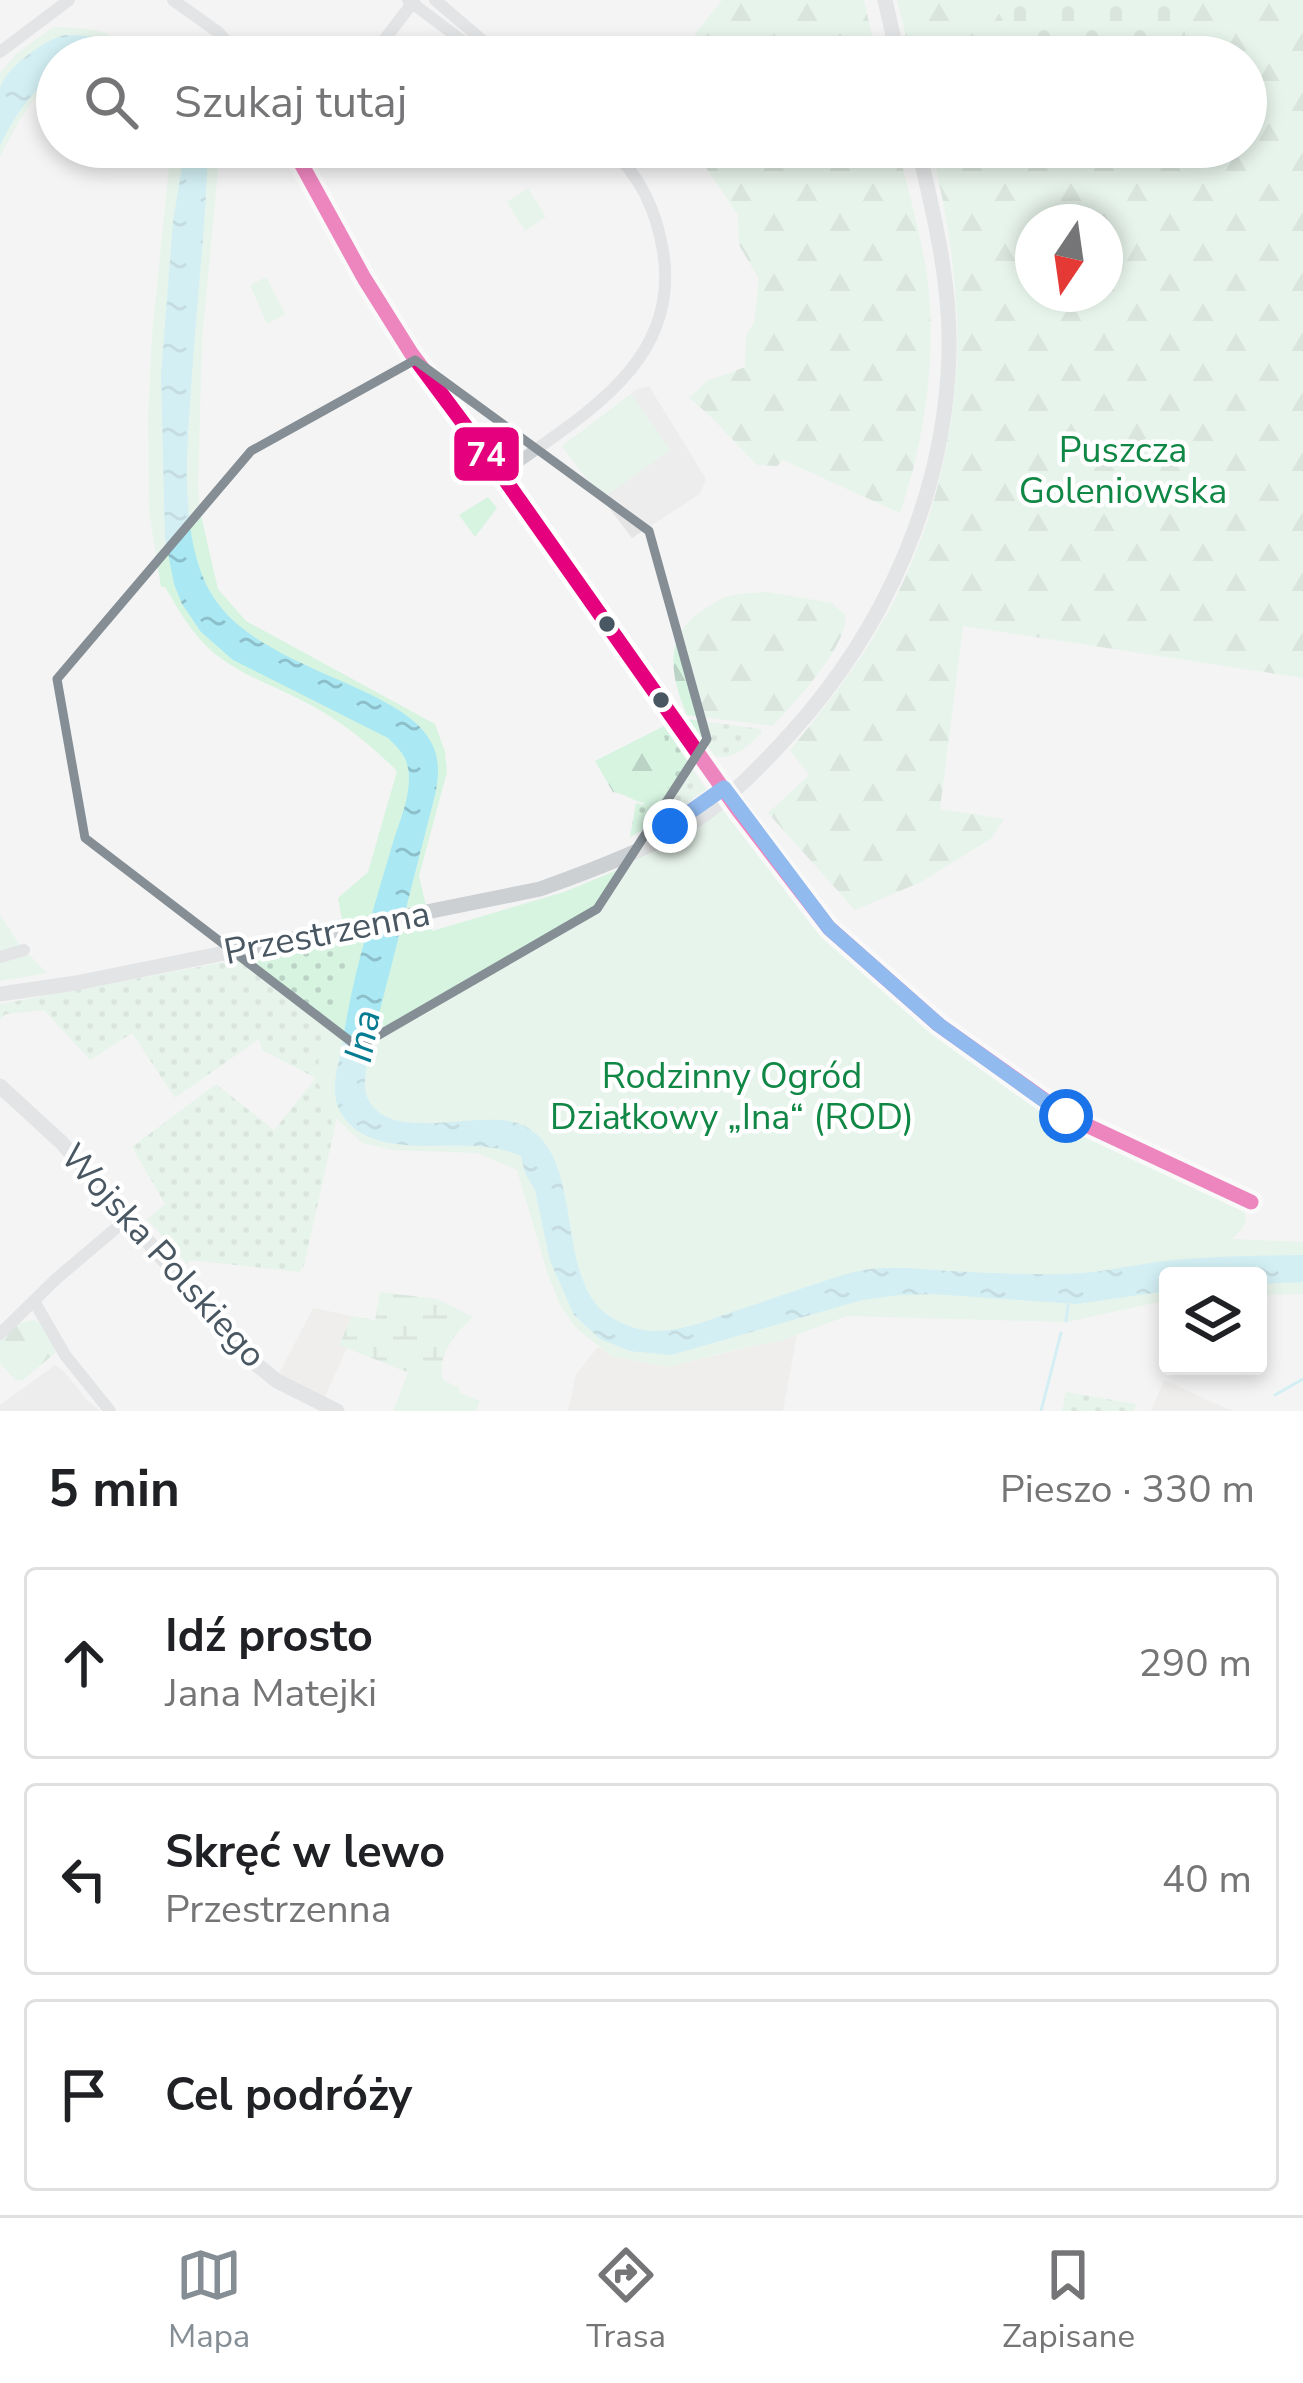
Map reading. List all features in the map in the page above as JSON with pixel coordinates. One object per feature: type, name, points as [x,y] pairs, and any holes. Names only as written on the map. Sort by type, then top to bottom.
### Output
[{"type":"street","points":[[0,52],[69,0]]},
{"type":"street","points":[[173,0],[222,36]]},
{"type":"street","points":[[435,0],[477,36]]},
{"type":"street","points":[[885,0],[893,36]]},
{"type":"street","points":[[386,36],[412,1],[457,36]]},
{"type":"street","points":[[304,168],[412,353],[829,928],[939,1025],[1066,1116],[1251,1202]]},
{"type":"street","points":[[501,474],[616,388],[641,358],[656,328],[665,286],[661,236],[655,213],[630,168]]},
{"type":"street","name":"Przestrzenna","points":[[5,995],[540,889],[634,850],[726,792],[788,736],[828,691],[871,626],[915,529],[937,452],[946,394],[948,313],[939,232],[923,168]]},
{"type":"street","points":[[0,957],[24,950]]},
{"type":"street","name":"Wojska Polskiego","points":[[0,1086],[62,1142],[251,1360],[277,1381],[337,1411]]},
{"type":"street","points":[[0,1334],[128,1218]]},
{"type":"street","points":[[34,1301],[65,1355],[110,1411]]},
{"type":"highlighted area","points":[[415,360],[649,531],[707,739],[597,909],[358,1047],[85,838],[57,679],[251,451]]},
{"type":"shaded area","points":[[649,386],[706,479],[700,494],[632,538],[562,446],[635,390]]},
{"type":"shaded area","points":[[313,1308],[352,1316],[339,1344],[347,1348],[324,1399],[279,1374]]},
{"type":"shaded area","points":[[797,1335],[783,1411],[568,1411],[576,1374],[598,1347],[611,1356],[668,1367]]},
{"type":"shaded area","points":[[55,1365],[100,1411],[0,1411],[0,1405]]},
{"type":"shaded area","points":[[1164,1380],[1232,1411],[1151,1411]]},
{"type":"green space","points":[[722,0],[864,0],[872,36],[694,36]]},
{"type":"green space","points":[[897,0],[992,0],[1009,36],[906,36]]},
{"type":"green space","points":[[992,0],[1181,0],[1185,36],[1009,36]]},
{"type":"green space","name":"Puszcza Goleniowska","points":[[1181,0],[1303,0],[1303,678],[963,626],[940,809],[1004,819],[992,838],[921,882],[855,910],[768,813],[809,775],[790,750],[873,638],[926,526],[954,403],[957,321],[936,168],[1267,168],[1267,36],[1185,36]]},
{"type":"green space","points":[[53,27],[111,36],[41,36]]},
{"type":"green space","points":[[36,39],[36,98],[0,157],[0,73]]},
{"type":"green space","name":"Rodzinny Ogród Działkowy „Ina“ (ROD)","points":[[169,168],[217,168],[202,340],[198,487],[218,589],[246,621],[435,724],[447,772],[419,876],[432,931],[564,892],[620,869],[721,811],[732,813],[822,930],[916,1014],[1071,1126],[1242,1204],[1244,1224],[1232,1239],[1303,1242],[1303,1294],[1267,1295],[1267,1267],[1159,1267],[1159,1302],[1067,1322],[847,1316],[783,1340],[668,1367],[611,1356],[575,1327],[560,1305],[517,1170],[477,1153],[392,1150],[362,1143],[336,1118],[334,1129],[317,1079],[321,1038],[349,958],[338,898],[368,872],[397,771],[326,714],[215,654],[161,587],[149,511],[148,417]]},
{"type":"green space","points":[[706,168],[903,168],[924,257],[930,348],[926,404],[900,513],[783,460],[777,466],[757,465],[689,398],[707,381],[745,367],[746,336],[754,323],[759,279],[739,245],[738,215]]},
{"type":"green space","points":[[528,188],[546,217],[525,231],[507,202]]},
{"type":"green space","points":[[266,277],[285,314],[267,324],[250,285]]},
{"type":"green space","points":[[631,394],[670,450],[602,499],[562,446]]},
{"type":"green space","points":[[488,497],[497,508],[475,537],[459,515]]},
{"type":"green space","points":[[768,592],[832,603],[845,615],[830,657],[773,726],[687,715],[674,671],[681,632],[722,598]]},
{"type":"green space","points":[[686,719],[761,729],[761,733],[733,754],[713,756]]},
{"type":"green space","points":[[664,726],[706,789],[630,837],[636,803],[643,805],[675,755],[665,742]]},
{"type":"green space","points":[[664,726],[677,768],[656,804],[613,792],[595,761]]},
{"type":"green space","points":[[0,914],[19,944],[47,973],[0,981]]},
{"type":"green space","points":[[366,939],[334,1131],[299,1272],[190,1260],[187,1264],[147,1219],[165,1204],[132,1147],[216,1084],[274,1130],[316,1078],[262,1050],[259,1039],[175,1098],[132,1033],[90,1060],[44,1010],[6,1014],[0,1019],[0,1004]]},
{"type":"green space","points":[[380,1292],[437,1299],[473,1317],[454,1337],[442,1362],[443,1380],[460,1388],[459,1393],[339,1345],[352,1316],[375,1320]]},
{"type":"green space","points":[[34,1320],[49,1334],[55,1353],[16,1381],[0,1363],[0,1340],[19,1323]]},
{"type":"green space","points":[[408,1373],[480,1401],[476,1411],[393,1411]]},
{"type":"green space","points":[[1066,1392],[1136,1404],[1134,1411],[1062,1411]]},
{"type":"water","points":[[36,50],[36,92],[0,146],[0,88]]},
{"type":"water","name":"Ina","points":[[182,168],[207,168],[187,459],[189,519],[202,574],[214,598],[247,632],[397,709],[422,729],[436,754],[435,795],[367,1061],[367,1097],[378,1112],[394,1120],[503,1120],[520,1124],[542,1139],[556,1162],[583,1280],[596,1304],[616,1320],[642,1330],[686,1327],[874,1269],[1068,1274],[1194,1259],[1303,1255],[1303,1282],[1267,1284],[1267,1267],[1159,1267],[1159,1292],[1076,1304],[900,1295],[862,1300],[671,1355],[630,1351],[600,1339],[574,1315],[550,1261],[535,1190],[521,1156],[481,1146],[395,1144],[358,1131],[342,1115],[335,1093],[336,1075],[363,947],[407,798],[408,768],[388,738],[233,660],[201,632],[182,604],[165,538],[161,376]]},
{"type":"waterway","points":[[1066,1321],[1068,1305]]},
{"type":"waterway","points":[[1041,1411],[1061,1333]]},
{"type":"waterway","points":[[1275,1395],[1303,1379]]},
{"type":"transit line","name":"74","points":[[304,168],[411,353],[738,810],[829,928],[939,1025],[1067,1116],[1251,1202]]},
{"type":"route","points":[[670,826],[724,788],[829,928],[939,1025],[1066,1116]]}]
